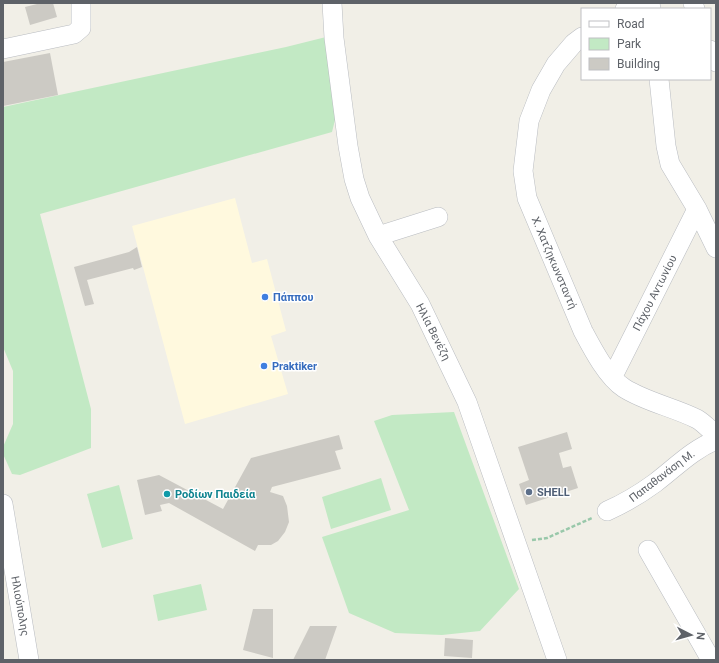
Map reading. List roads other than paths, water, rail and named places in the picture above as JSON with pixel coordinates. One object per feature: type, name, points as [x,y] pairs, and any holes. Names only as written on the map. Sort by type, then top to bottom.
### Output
[{"type":"street","points":[[3,49],[74,34],[81,28],[83,20],[81,3]]},
{"type":"street","name":"Ηλία Βενέζη","points":[[332,3],[334,38],[353,172],[360,198],[378,236],[420,304],[466,402],[557,660]]},
{"type":"street","points":[[627,8],[636,3]]},
{"type":"street","name":"Χ. Χατζηκωνσταντή","points":[[581,38],[556,64],[540,90],[529,121],[524,171],[527,198],[583,331],[594,352],[613,376],[622,387],[639,396],[697,420],[716,434]]},
{"type":"street","points":[[711,52],[716,62]]},
{"type":"street","points":[[659,80],[666,146],[670,164],[697,209],[716,248]]},
{"type":"street","name":"Πάχου Αντωνίου","points":[[613,376],[697,209]]},
{"type":"street","points":[[378,236],[438,216]]},
{"type":"street","name":"Παπαθανάση Μ.","points":[[607,511],[634,498],[685,457],[702,446],[716,440]]},
{"type":"street","name":"Ηλιούπολης","points":[[3,504],[29,660]]},
{"type":"street","points":[[648,550],[710,660]]},
{"type":"place","name":"Πάππου","points":[[265,297]]},
{"type":"place","name":"Praktiker","points":[[264,366]]},
{"type":"place","name":"SHELL","points":[[529,492]]},
{"type":"place","name":"Ροδίων Παιδεία","points":[[167,494]]}]
